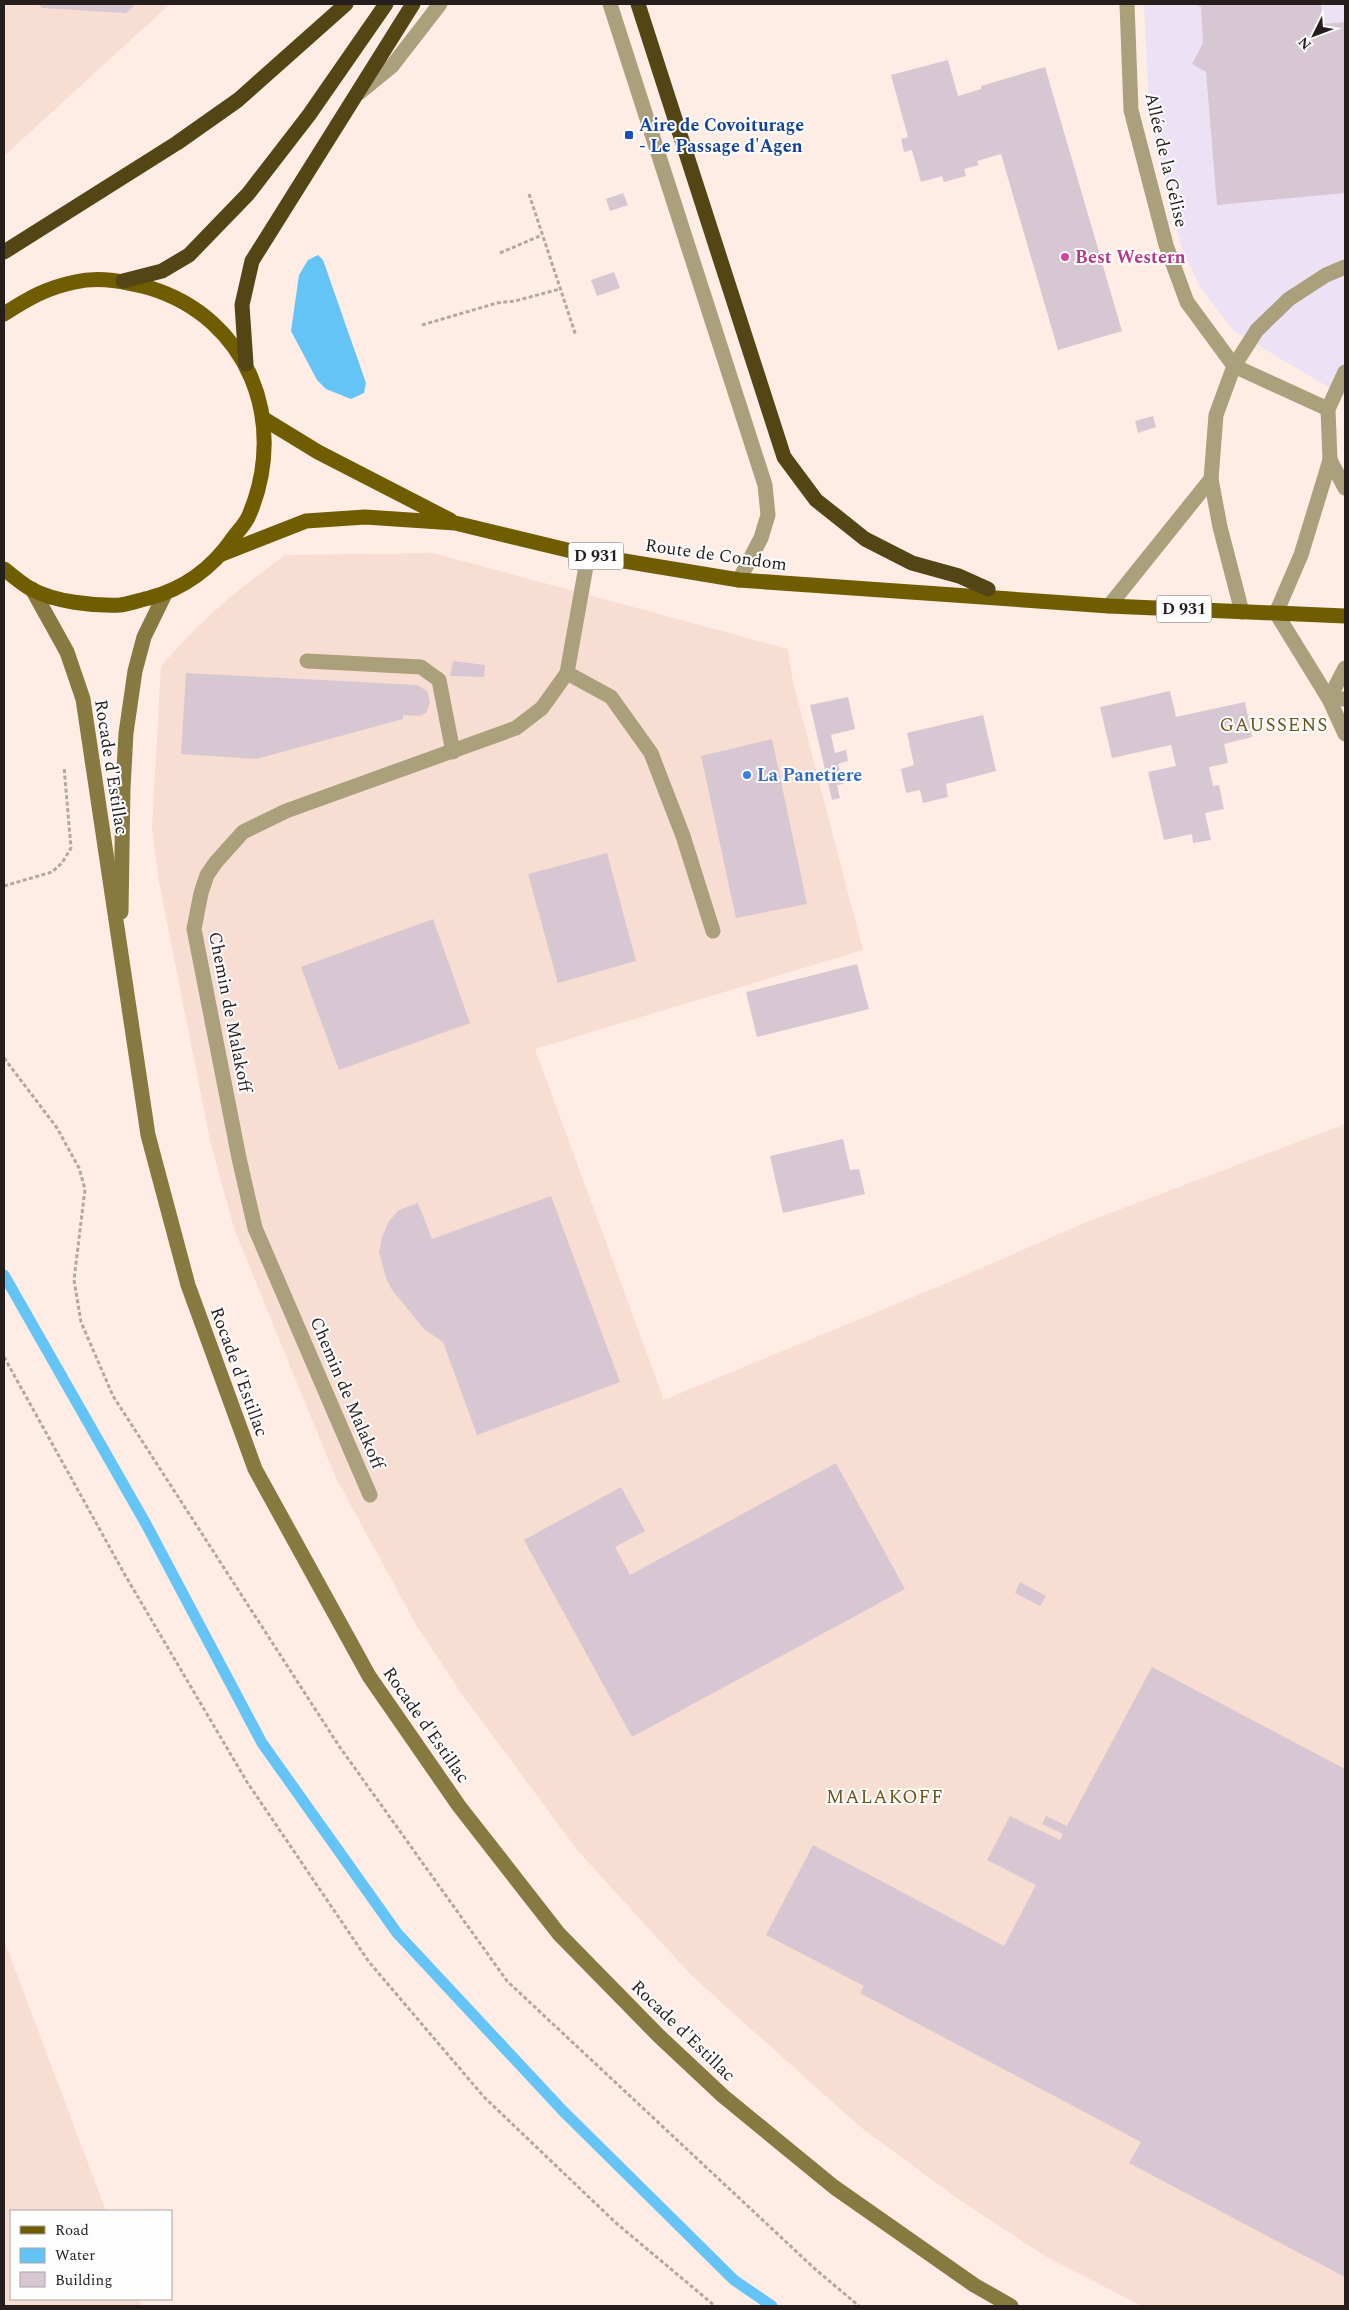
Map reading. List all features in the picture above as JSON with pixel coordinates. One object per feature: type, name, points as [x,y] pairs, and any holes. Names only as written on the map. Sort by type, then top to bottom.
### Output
[{"type":"highway","points":[[4,252],[177,143],[238,100],[346,4]]},
{"type":"highway","points":[[123,280],[162,271],[189,255],[248,194],[309,115],[386,4]]},
{"type":"highway","points":[[246,364],[242,305],[252,261],[413,4]]},
{"type":"highway","points":[[638,4],[784,457],[816,500],[865,540],[912,563],[960,576],[988,589]]},
{"type":"main road","points":[[4,314],[33,295],[77,281],[123,280],[172,295],[214,324],[246,364],[258,391],[264,419],[264,468],[250,514],[222,554],[196,577],[165,594],[121,605],[85,604],[32,589],[4,569]]},
{"type":"main road","name":"Route de Condom","points":[[264,419],[326,457],[456,523]]},
{"type":"main road","name":"Route de Condom","points":[[222,554],[306,521],[365,517],[456,523],[588,555],[739,580],[1109,606],[1345,616]]},
{"type":"main road","points":[[975,597],[988,589]]},
{"type":"main road","name":"Route de Condom","points":[[988,589],[1022,600]]},
{"type":"street","points":[[352,99],[392,66],[440,4]]},
{"type":"street","points":[[610,4],[765,485],[768,516],[761,538],[739,580]]},
{"type":"street","name":"Allée de la Gélise","points":[[1127,4],[1131,110],[1166,245],[1187,302],[1234,366]]},
{"type":"street","points":[[1242,612],[1220,527],[1211,479],[1216,415],[1234,366],[1257,330],[1289,299],[1326,275],[1345,267]]},
{"type":"street","points":[[1234,366],[1328,408]]},
{"type":"street","points":[[1345,372],[1328,408],[1330,460],[1301,555],[1276,613],[1329,699],[1345,734]]},
{"type":"street","points":[[1330,460],[1345,488]]},
{"type":"street","points":[[1109,606],[1211,479]]},
{"type":"street","name":"Chemin de Malakoff","points":[[370,1496],[255,1228],[239,1158],[194,929],[201,893],[207,875],[216,862],[244,832],[286,811],[516,728],[542,708],[567,674],[588,555]]},
{"type":"street","name":"Rocade d'Estillac","points":[[32,589],[67,652],[83,699],[120,961],[148,1135],[188,1285],[255,1469],[369,1676],[459,1806],[558,1934],[659,2036],[723,2096],[834,2187],[974,2285],[1011,2306]]},
{"type":"street","name":"Rocade d'Estillac","points":[[120,961],[122,788],[126,733],[135,671],[142,645],[165,594]]},
{"type":"street","points":[[307,661],[421,667],[440,680],[453,752]]},
{"type":"street","points":[[1329,699],[1345,668]]},
{"type":"street","points":[[567,674],[611,697],[651,753],[682,836],[713,931]]},
{"type":"street","points":[[1329,699],[1345,699]]},
{"type":"path","points":[[529,194],[576,336]]},
{"type":"path","points":[[500,253],[542,235]]},
{"type":"path","points":[[422,326],[497,303],[515,301],[560,289]]},
{"type":"path","points":[[4,886],[52,872],[62,862],[71,848],[63,760]]},
{"type":"path","points":[[4,1357],[125,1575],[242,1774],[369,1962],[484,2097],[616,2223],[715,2306]]},
{"type":"shaded area","points":[[4,4],[170,4],[4,156]]},
{"type":"shaded area","points":[[1144,4],[1345,4],[1345,397],[1234,331],[1200,287],[1181,245],[1149,112]]},
{"type":"shaded area","points":[[433,553],[788,649],[793,682],[863,950],[535,1049],[664,1400],[954,1280],[1084,1223],[1345,1124],[1345,2306],[1142,2306],[1048,2258],[957,2198],[859,2126],[691,1975],[578,1851],[461,1693],[415,1623],[335,1476],[235,1231],[211,1145],[158,877],[152,827],[161,666],[194,630],[230,597],[285,555]]},
{"type":"shaded area","points":[[4,1940],[106,2210],[10,2210],[10,2300],[139,2300],[142,2306],[4,2306]]},
{"type":"water","points":[[318,255],[323,260],[366,383],[364,393],[351,399],[326,389],[317,380],[291,331],[299,275],[308,260]]},
{"type":"building","points":[[38,4],[136,4],[126,13],[42,8]]},
{"type":"building","points":[[1195,4],[1321,4],[1323,24],[1345,22],[1345,193],[1217,205],[1206,72],[1192,64],[1203,43],[1201,7]]},
{"type":"building","name":"Best Western","points":[[948,60],[958,96],[981,89],[981,86],[1045,67],[1122,331],[1058,350],[1001,154],[977,161],[979,165],[964,169],[966,176],[944,182],[942,176],[921,182],[912,150],[904,152],[901,139],[908,137],[891,75]]},
{"type":"building","points":[[623,193],[628,205],[610,211],[606,199]]},
{"type":"building","points":[[614,272],[620,288],[597,296],[591,280]]},
{"type":"building","points":[[1153,416],[1156,427],[1138,433],[1135,421]]},
{"type":"building","points":[[453,661],[485,665],[484,677],[450,676]]},
{"type":"building","points":[[186,673],[417,685],[427,691],[430,702],[426,713],[420,716],[403,715],[403,719],[256,759],[181,754]]},
{"type":"building","points":[[1170,691],[1176,717],[1245,702],[1252,737],[1224,744],[1228,763],[1209,767],[1213,786],[1219,785],[1224,809],[1205,813],[1211,840],[1193,843],[1192,834],[1164,840],[1148,772],[1176,766],[1171,745],[1112,758],[1100,707]]},
{"type":"building","points":[[848,697],[855,729],[831,735],[835,753],[846,750],[848,761],[838,764],[843,784],[837,785],[840,798],[832,800],[810,705]]},
{"type":"building","points":[[983,715],[996,771],[946,784],[948,797],[923,803],[920,790],[906,793],[901,769],[914,765],[907,733]]},
{"type":"building","points":[[772,739],[807,904],[736,918],[701,756]]},
{"type":"building","points":[[607,853],[636,961],[558,983],[528,874]]},
{"type":"building","points":[[433,919],[470,1023],[339,1070],[301,967]]},
{"type":"building","points":[[857,964],[869,1009],[757,1037],[746,992]]},
{"type":"building","points":[[843,1139],[850,1170],[859,1169],[865,1194],[783,1213],[770,1156]]},
{"type":"building","points":[[551,1196],[620,1382],[477,1435],[443,1342],[424,1329],[392,1290],[386,1278],[379,1252],[382,1237],[389,1221],[399,1210],[418,1203],[432,1239]]},
{"type":"building","points":[[836,1463],[905,1589],[632,1737],[524,1540],[621,1487],[645,1531],[615,1547],[630,1575]]},
{"type":"building","points":[[1020,1582],[1046,1596],[1040,1606],[1015,1593]]},
{"type":"building","points":[[1152,1667],[1345,1769],[1345,2277],[1129,2163],[1141,2142],[860,1993],[864,1986],[766,1935],[813,1845],[1004,1946],[1036,1885],[987,1860],[1010,1816],[1060,1840],[1063,1834],[1042,1824],[1046,1816],[1067,1826]]},
{"type":"waterway","points":[[4,1275],[146,1524],[262,1743],[397,1933],[563,2111],[734,2280],[772,2306]]},
{"type":"place","name":"Aire de Covoiturage - Le Passage d'Agen","points":[[629,135]]},
{"type":"place","name":"Best Western","points":[[1065,257]]},
{"type":"place","name":"La Panetiere","points":[[747,775]]},
{"type":"district","name":"GAUSSENS","points":[[1274,725]]},
{"type":"district","name":"MALAKOFF","points":[[885,1797]]}]
